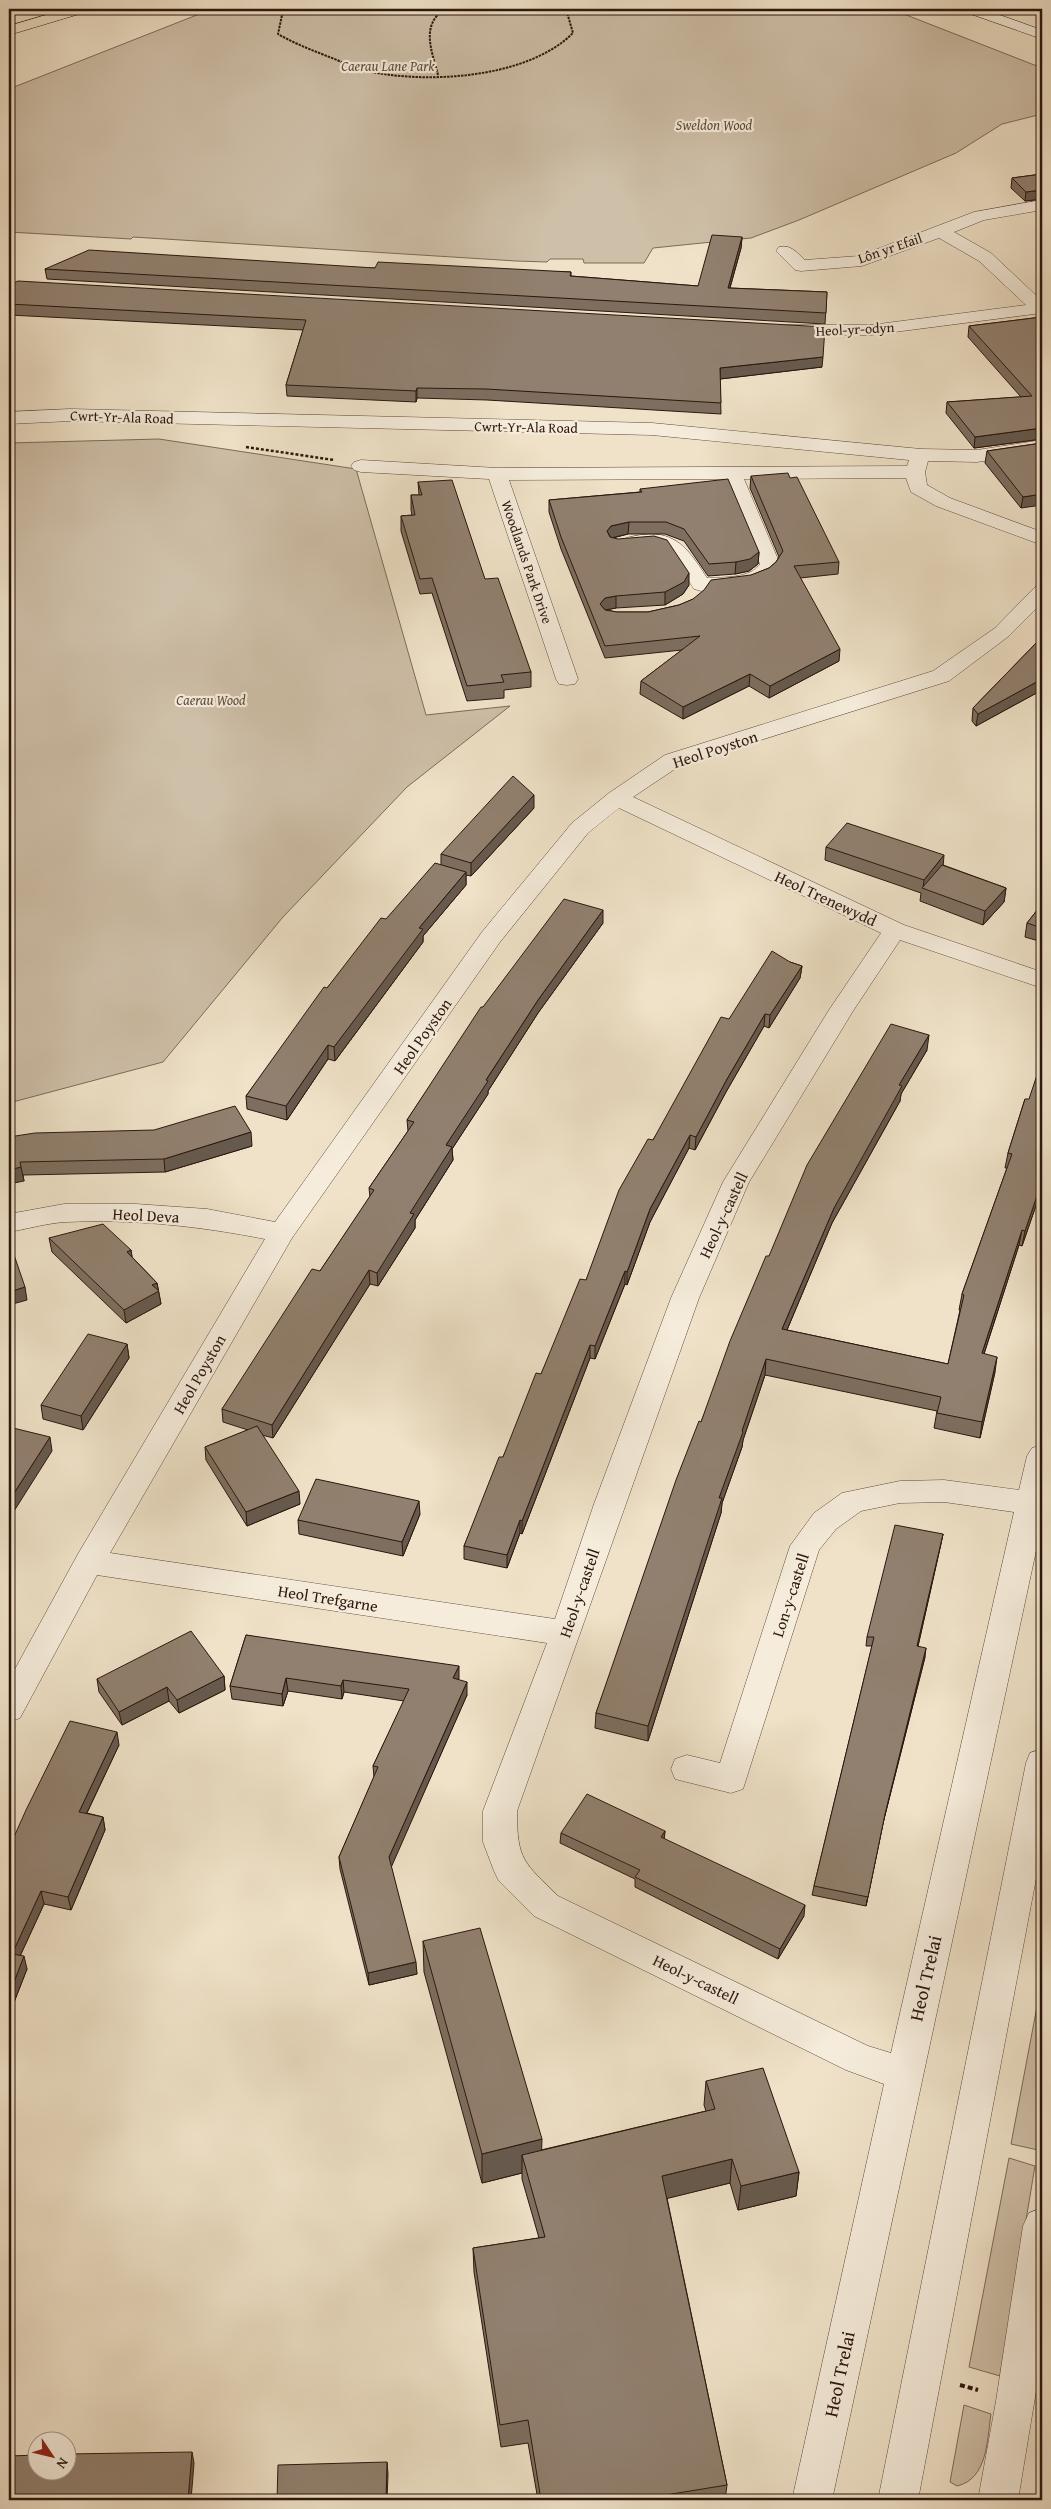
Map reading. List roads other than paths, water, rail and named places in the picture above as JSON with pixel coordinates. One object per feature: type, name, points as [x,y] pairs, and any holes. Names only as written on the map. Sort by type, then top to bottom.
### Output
[{"type":"main road","points":[[9,17],[36,9]]},
{"type":"main road","points":[[9,31],[81,9]]},
{"type":"street","points":[[970,9],[1042,35]]},
{"type":"street","name":"Lôn yr Efail","points":[[785,251],[801,266],[862,261],[980,216],[1042,206]]},
{"type":"street","name":"Lôn yr Efail","points":[[940,230],[985,257],[1041,308]]},
{"type":"street","name":"Heol-yr-odyn","points":[[769,328],[819,331],[871,330],[1041,308]]},
{"type":"street","name":"Cwrt-Yr-Ala Road","points":[[9,418],[70,415],[652,430],[756,438],[918,463]]},
{"type":"street","name":"Cwrt-Yr-Ala Road","points":[[361,466],[497,474],[731,472],[918,463],[1042,446]]},
{"type":"street","points":[[918,463],[918,488],[943,502],[1042,539]]},
{"type":"street","points":[[618,544],[662,541],[671,543],[675,546],[697,593],[753,579],[768,571],[770,564],[731,472]]},
{"type":"street","name":"Woodlands Park Drive","points":[[497,474],[567,679]]},
{"type":"street","name":"Heol Poyston","points":[[9,1709],[89,1562],[282,1233],[491,937],[580,828],[617,798],[673,760],[941,676],[1002,632],[1042,591]]},
{"type":"street","points":[[536,652],[558,650]]},
{"type":"street","name":"Heol Trenewydd","points":[[617,798],[895,930],[1042,980]]},
{"type":"street","name":"Heol-y-castell","points":[[895,930],[841,1010],[736,1182],[685,1298],[609,1504],[566,1634],[500,1811],[500,1842],[511,1870],[546,1906],[859,2059],[904,2074]]},
{"type":"street","name":"Heol Deva","points":[[9,1223],[64,1213],[136,1213],[207,1218],[282,1233]]},
{"type":"street","name":"Heol Trelai","points":[[812,2500],[904,2074],[1042,1456]]},
{"type":"street","name":"Lon-y-castell","points":[[687,1769],[731,1779],[805,1546],[824,1521],[853,1501],[900,1492],[944,1491],[1031,1503]]},
{"type":"street","name":"Heol Trefgarne","points":[[89,1562],[566,1634]]},
{"type":"street","points":[[898,2500],[920,2374],[1040,1784]]},
{"type":"street","points":[[998,2500],[1039,2265],[1042,2226]]},
{"type":"park label","name":"Caerau Lane Park","points":[[388,66]]},
{"type":"park label","name":"Sweldon Wood","points":[[714,125]]},
{"type":"park label","name":"Caerau Wood","points":[[211,700]]}]
